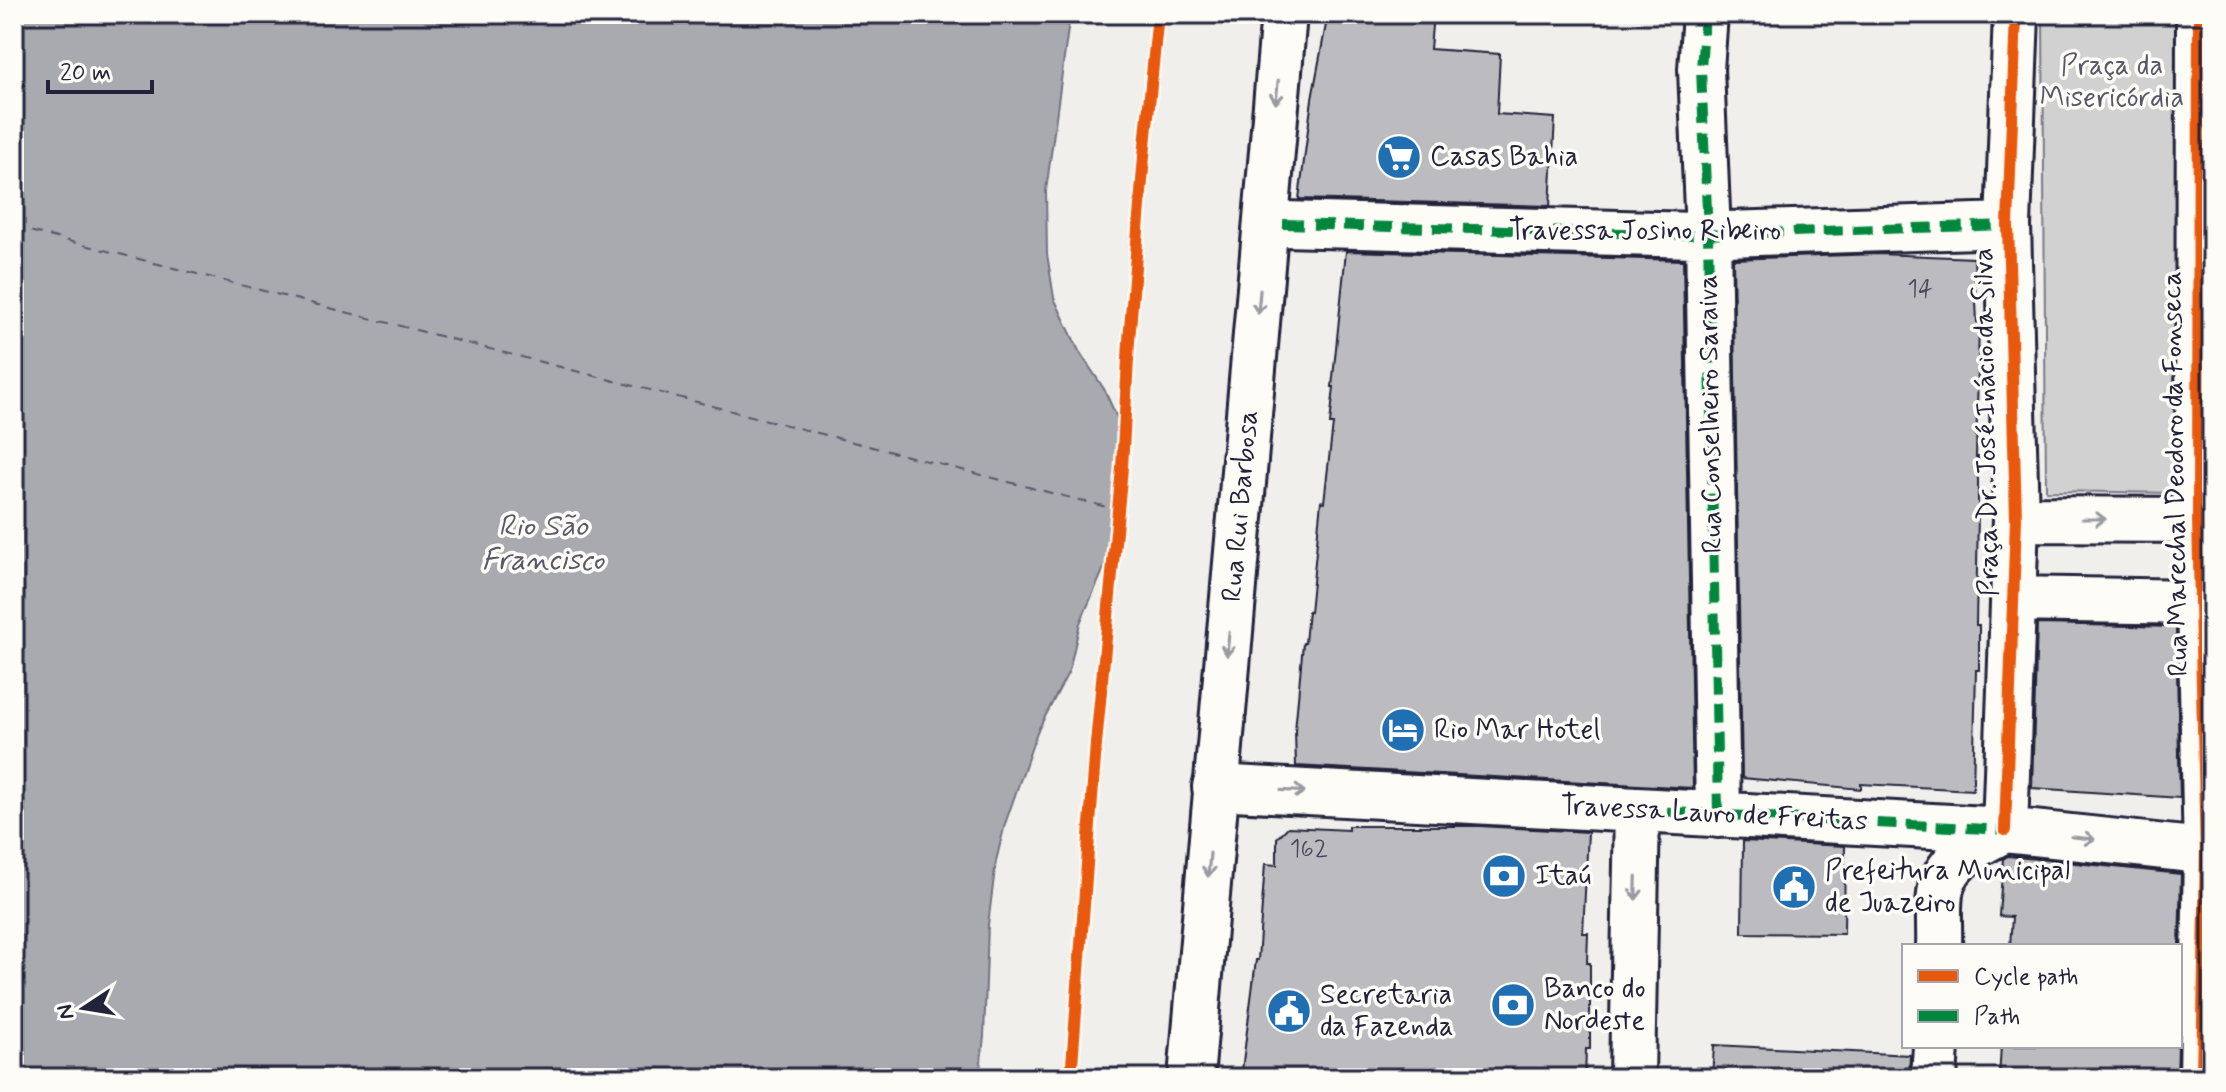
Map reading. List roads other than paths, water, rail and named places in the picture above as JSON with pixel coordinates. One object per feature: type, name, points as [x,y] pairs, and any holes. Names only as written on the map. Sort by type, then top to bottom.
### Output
[{"type":"street","name":"Rua Rui Barbosa","points":[[1191,1078],[1215,787],[1275,224],[1284,14]]},
{"type":"street","name":"Rua Conselheiro Saraiva","points":[[1705,14],[1701,69],[1708,234],[1718,815]]},
{"type":"street","name":"Praça Dr. José Inácio da Silva","points":[[2005,830],[2016,519],[2008,225],[2016,14]]},
{"type":"street","name":"Rua Marechal Deodoro da Fonseca","points":[[2199,14],[2198,520],[2209,852],[2202,1078]]},
{"type":"street","name":"Travessa Josino Ribeiro","points":[[1275,224],[1708,234],[2008,225]]},
{"type":"street","name":"Praça Dr. José Inácio da Silva","points":[[2016,519],[2198,520]]},
{"type":"street","points":[[2014,599],[2201,602]]},
{"type":"street","name":"Travessa Lauro de Freitas","points":[[1215,787],[2005,830],[2209,852]]},
{"type":"street","points":[[1632,1078],[1637,810]]},
{"type":"street","points":[[1939,944],[1941,887],[1951,868],[1963,853],[2005,830]]},
{"type":"street","points":[[1934,1078],[1936,1048]]},
{"type":"water","name":"Rio São Francisco","points":[[14,14],[1070,14],[1046,191],[1047,254],[1054,298],[1079,351],[1104,389],[1119,422],[1122,511],[1105,566],[1080,623],[1069,671],[1037,732],[1005,824],[996,861],[988,925],[984,1037],[979,1078],[14,1078]]},
{"type":"place","name":"Casas Bahia","points":[[1399,157]]},
{"type":"place","name":"Rio Mar Hotel","points":[[1403,730]]},
{"type":"place","name":"Itaú","points":[[1504,876]]},
{"type":"place","name":"Prefeitura Municipal de Juazeiro","points":[[1794,887]]},
{"type":"place","name":"Banco do Nordeste","points":[[1513,1005]]},
{"type":"place","name":"Secretaria da Fazenda","points":[[1289,1011]]},
{"type":"park label","name":"Praça da Misericórdia","points":[[2112,82]]}]
